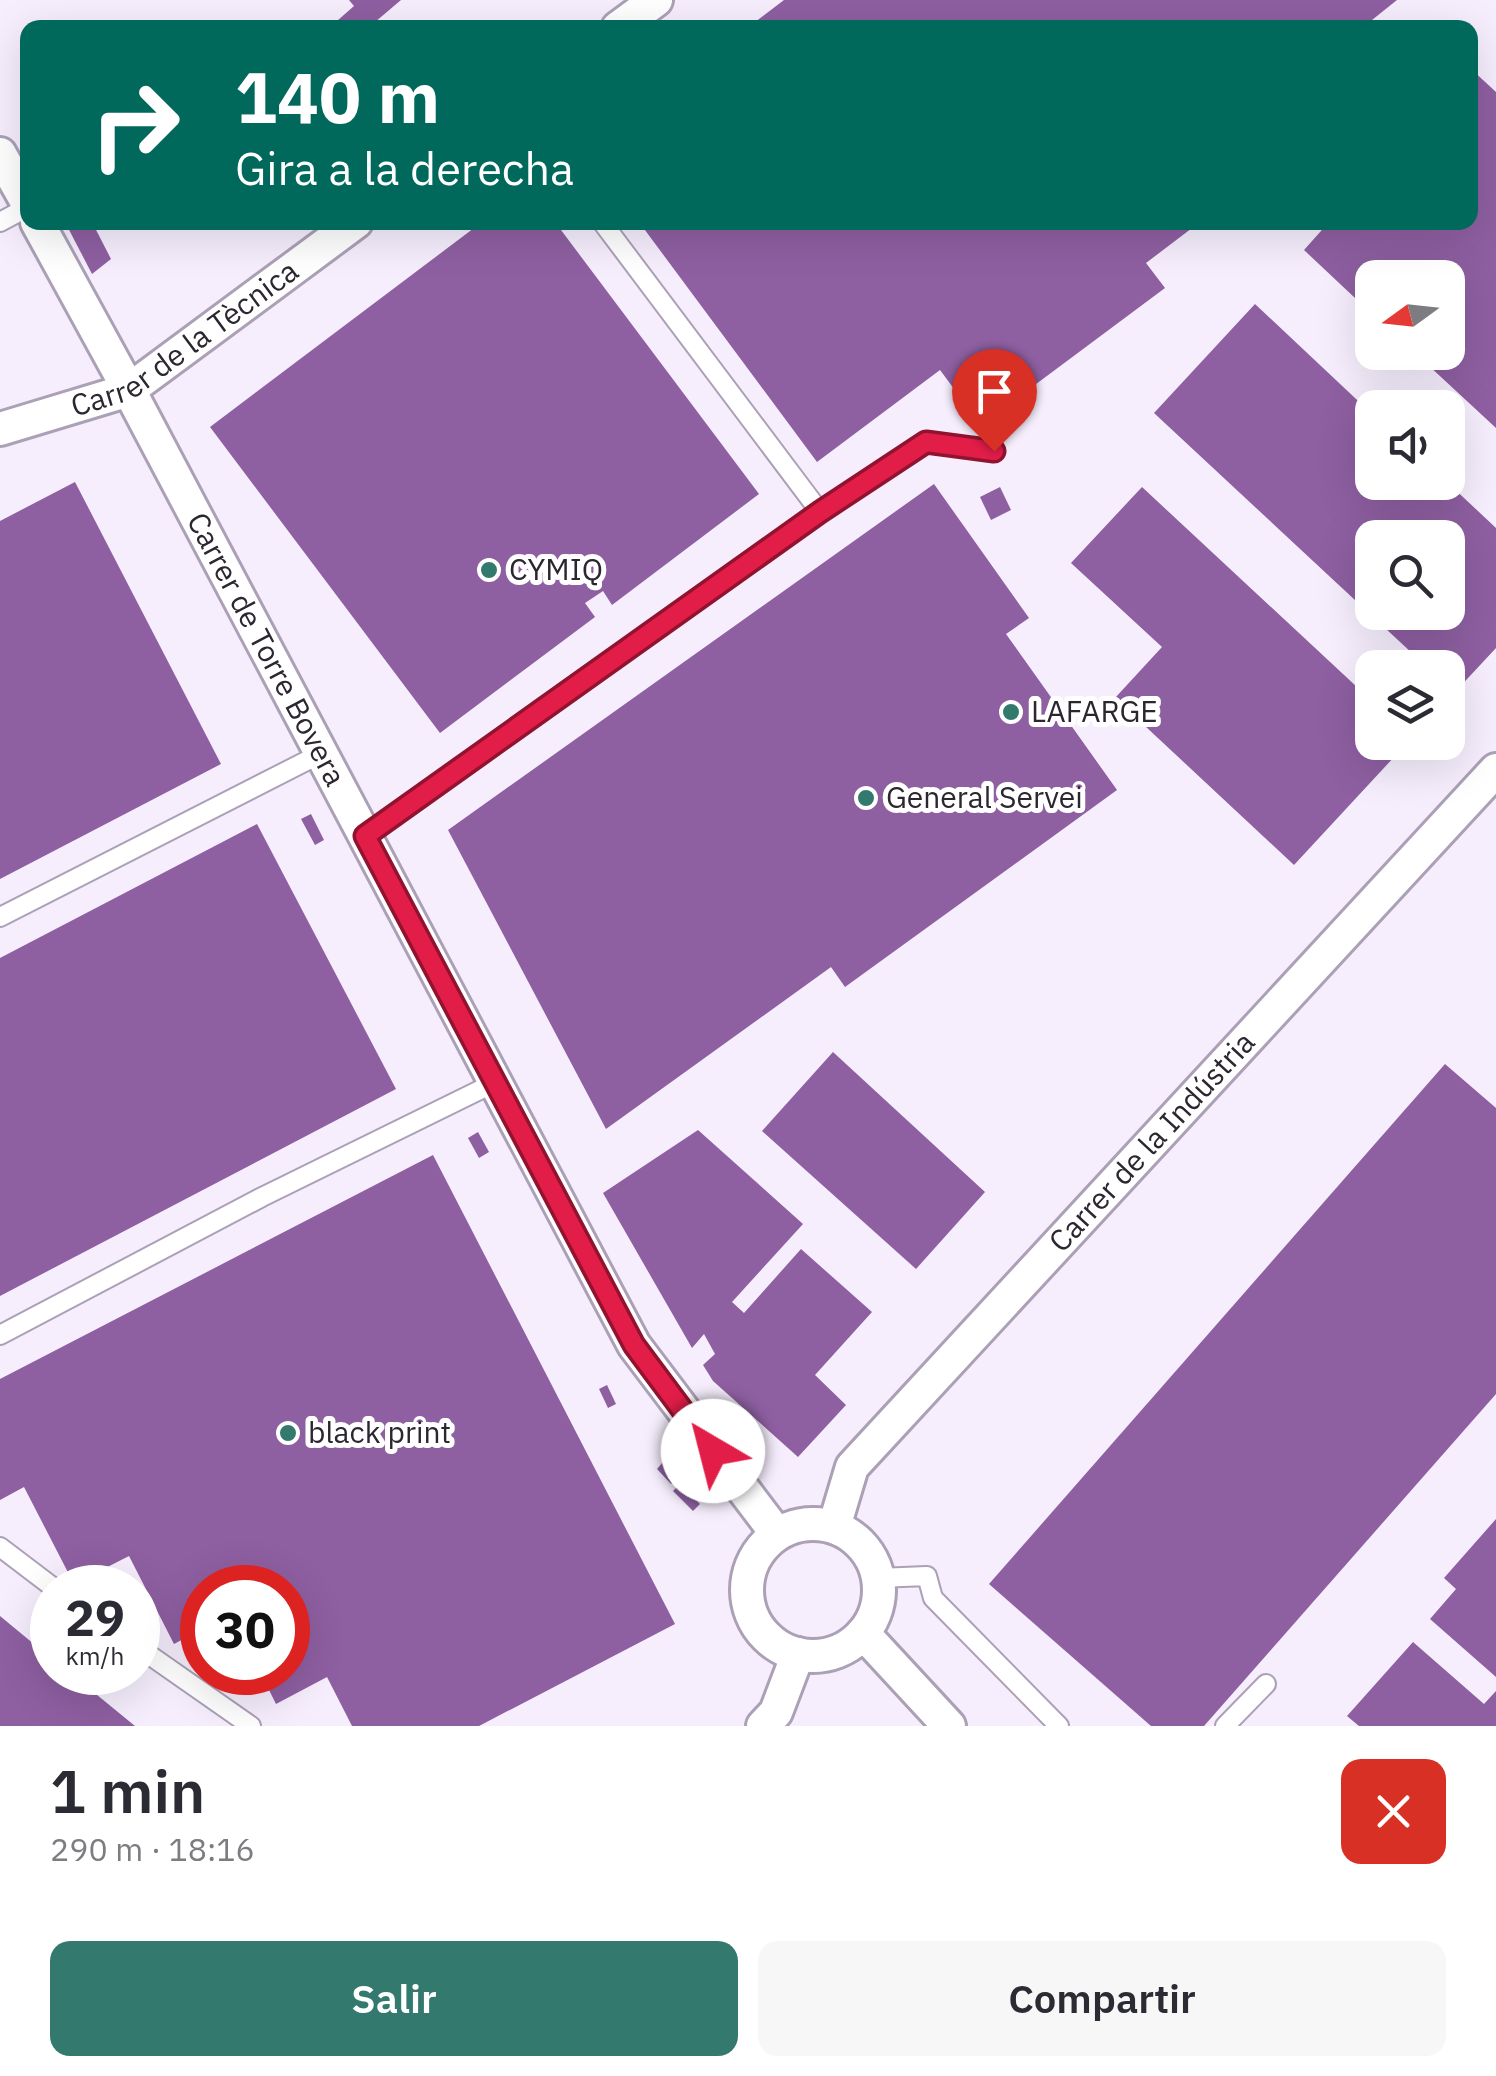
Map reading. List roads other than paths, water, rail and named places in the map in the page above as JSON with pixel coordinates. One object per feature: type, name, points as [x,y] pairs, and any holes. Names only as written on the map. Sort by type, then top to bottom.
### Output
[{"type":"street","points":[[629,20],[656,0]]},
{"type":"street","points":[[0,154],[20,191]]},
{"type":"street","name":"Carrer de Torre Bovera","points":[[42,230],[634,1345],[778,1534]]},
{"type":"street","name":"Carrer de la Tècnica","points":[[0,429],[130,390],[345,230]]},
{"type":"street","name":"Carrer de la Indústria","points":[[834,1527],[852,1467],[1496,770]]},
{"type":"street","points":[[799,1525],[834,1527],[863,1547],[878,1578],[878,1602],[862,1634],[834,1652],[798,1654],[768,1637],[750,1607],[750,1572],[760,1550],[778,1534],[799,1525]]},
{"type":"street","points":[[862,1634],[949,1726]]},
{"type":"street","points":[[763,1726],[776,1712],[798,1654]]},
{"type":"lane","points":[[608,230],[820,512]]},
{"type":"lane","points":[[365,836],[820,512],[926,442],[994,451]]},
{"type":"lane","points":[[0,917],[322,754]]},
{"type":"lane","points":[[0,1336],[262,1197],[494,1082]]},
{"type":"lane","points":[[0,1547],[30,1570]]},
{"type":"lane","points":[[878,1578],[927,1576],[933,1598],[1059,1726]]},
{"type":"lane","points":[[160,1663],[251,1726]]},
{"type":"lane","points":[[1225,1726],[1266,1684]]},
{"type":"place","name":"CYMIQ","points":[[489,570]]},
{"type":"place","name":"LAFARGE","points":[[1011,712]]},
{"type":"place","name":"General Servei","points":[[866,798]]},
{"type":"place","name":"black print","points":[[288,1433]]}]
